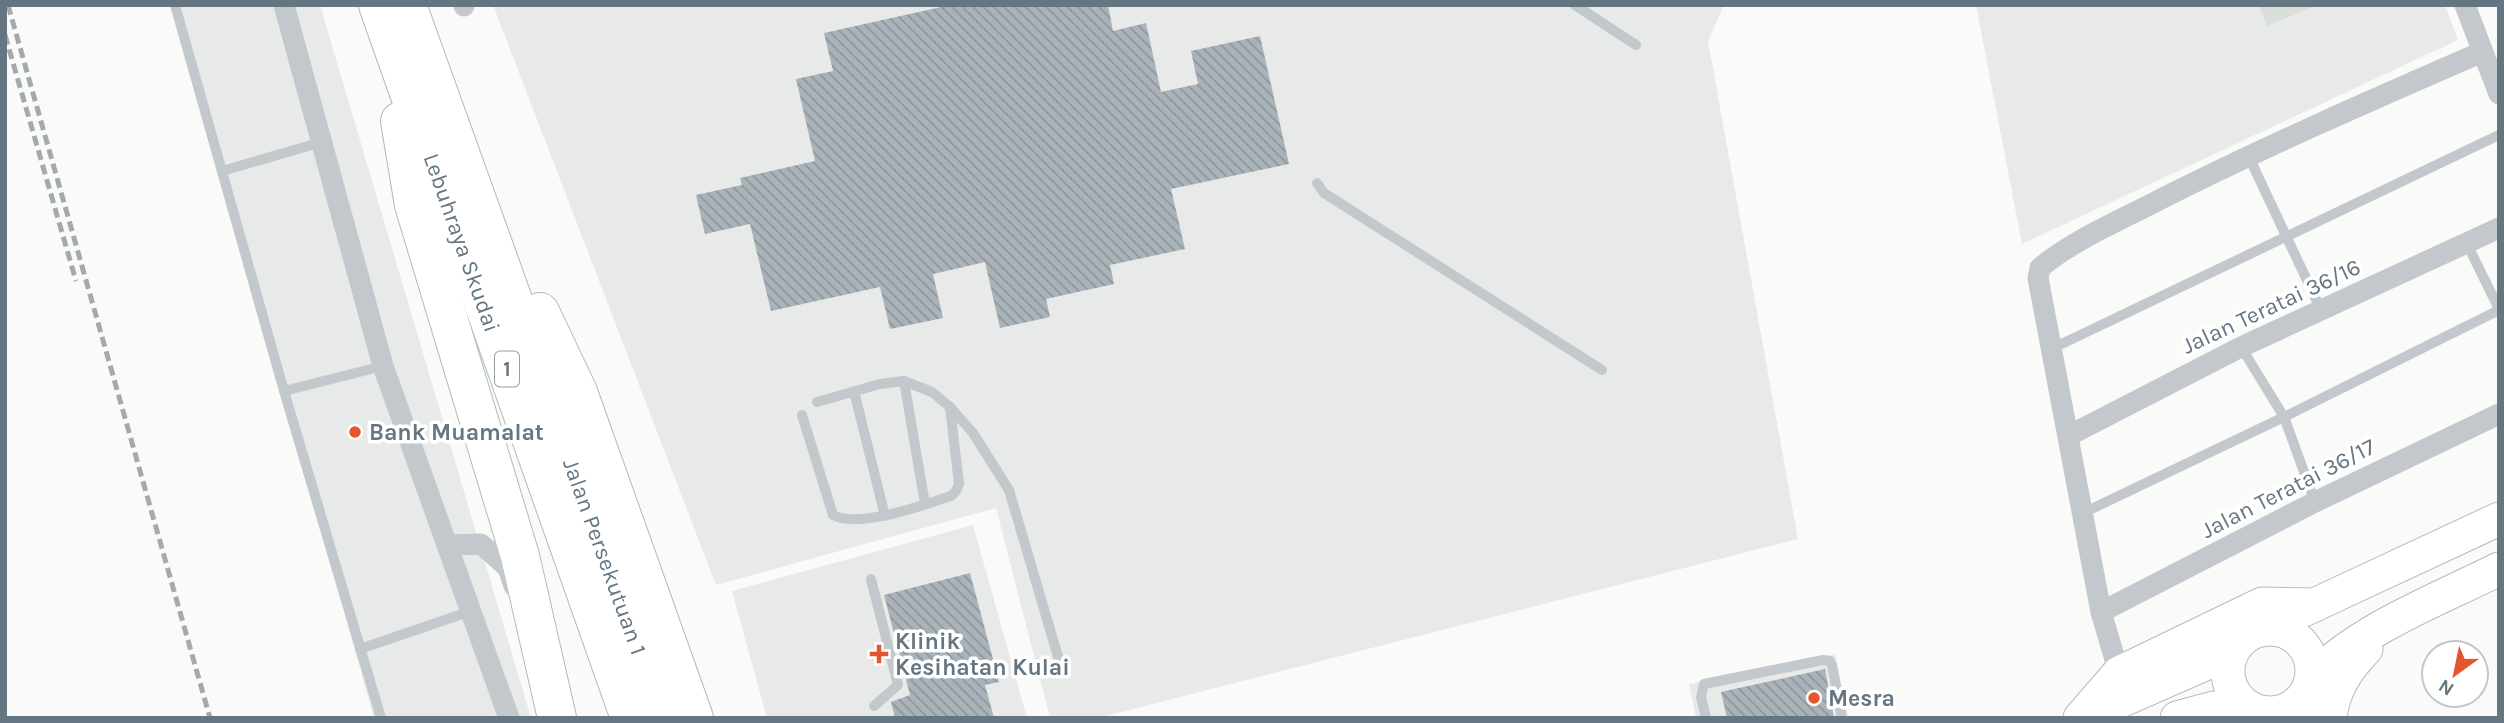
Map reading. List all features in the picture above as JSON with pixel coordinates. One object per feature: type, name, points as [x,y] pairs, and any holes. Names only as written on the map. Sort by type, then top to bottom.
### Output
[{"type":"highway","name":"Lebuhraya Skudai","points":[[389,10],[447,118]]},
{"type":"highway","name":"Lebuhraya Skudai","points":[[389,10],[631,718]]},
{"type":"highway","points":[[389,10],[414,205],[520,556],[556,718]]},
{"type":"highway","points":[[447,118],[578,392],[694,718]]},
{"type":"highway","name":"Jalan Persekutuan 1","points":[[447,118],[663,718]]},
{"type":"main road","points":[[2261,713],[2238,699],[2228,677],[2232,652],[2240,641],[2251,633],[2265,629],[2499,519]]},
{"type":"main road","points":[[2177,718],[2214,708],[2261,713],[2281,712],[2294,706],[2305,696],[2313,677],[2335,655],[2378,628],[2499,569]]},
{"type":"main road","points":[[2081,718],[2119,673],[2262,604],[2315,605]]},
{"type":"main road","points":[[2330,718],[2340,682],[2348,667],[2402,617]]},
{"type":"main road","points":[[2265,629],[2278,629],[2300,641],[2308,652],[2313,677]]},
{"type":"main road","points":[[2081,718],[2232,652]]},
{"type":"street","points":[[284,5],[383,366],[509,718]]},
{"type":"street","points":[[2465,5],[2499,94]]},
{"type":"street","points":[[2119,673],[2101,612],[2038,278],[2040,268],[2050,259],[2120,220],[2248,155],[2482,52]]},
{"type":"street","name":"Jalan Teratai 36/16","points":[[2068,436],[2241,347],[2499,228]]},
{"type":"street","name":"Jalan Teratai 36/17","points":[[2101,612],[2315,502],[2499,414]]},
{"type":"street","points":[[447,545],[481,544],[508,568],[556,718]]},
{"type":"street","points":[[2313,677],[2316,718]]},
{"type":"lane","points":[[175,5],[284,391],[381,718]]},
{"type":"lane","points":[[1575,5],[1636,45]]},
{"type":"lane","points":[[2052,349],[2499,135]]},
{"type":"lane","points":[[222,171],[321,142]]},
{"type":"lane","points":[[2248,155],[2321,310]]},
{"type":"lane","points":[[1317,183],[1324,193],[1602,370]]},
{"type":"lane","points":[[2082,513],[2284,417],[2499,309],[2467,244]]},
{"type":"lane","points":[[2241,347],[2284,417],[2315,502]]},
{"type":"lane","points":[[284,391],[383,366]]},
{"type":"lane","points":[[904,381],[925,504]]},
{"type":"lane","points":[[817,402],[880,384],[904,381],[932,391],[950,407],[973,433],[1009,490],[1059,660]]},
{"type":"lane","points":[[854,391],[886,516]]},
{"type":"lane","points":[[802,415],[832,515],[842,519],[886,516],[951,496],[959,484],[950,407]]},
{"type":"lane","points":[[870,579],[898,685],[874,706]]},
{"type":"lane","points":[[360,649],[471,611]]},
{"type":"lane","points":[[1706,718],[1701,697],[1704,684],[1824,660],[1832,665],[1842,718]]},
{"type":"shaded area","points":[[171,5],[320,5],[531,718],[374,718]]},
{"type":"shaded area","points":[[493,5],[1724,5],[1708,41],[1798,539],[1098,718],[1050,718],[996,508],[716,585]]},
{"type":"shaded area","points":[[1976,5],[2445,5],[2458,40],[2022,244]]},
{"type":"shaded area","points":[[2259,5],[2318,5],[2267,26]]},
{"type":"shaded area","name":"Klinik Kesihatan Kulai","points":[[973,525],[1027,718],[767,718],[732,591]]},
{"type":"shaded area","points":[[1835,654],[1848,718],[1696,718],[1689,684]]},
{"type":"building","points":[[950,5],[1108,5],[1113,31],[1146,23],[1161,92],[1198,84],[1191,51],[1260,36],[1289,164],[1171,189],[1185,249],[1110,265],[1114,284],[1046,299],[1050,317],[1000,328],[985,262],[933,274],[943,318],[890,329],[880,287],[771,311],[750,224],[705,234],[696,195],[742,185],[740,178],[815,161],[796,79],[833,71],[824,33]]},
{"type":"building","points":[[970,573],[999,682],[985,685],[994,718],[895,718],[891,702],[910,695],[884,595]]},
{"type":"building","points":[[1825,669],[1834,718],[1727,718],[1721,692]]},
{"type":"railway","points":[[8,5],[210,718]]},
{"type":"railway","points":[[5,35],[76,281]]},
{"type":"place","name":"Bank Muamalat","points":[[355,432]]},
{"type":"place","name":"Klinik Kesihatan Kulai","points":[[879,654]]},
{"type":"place","name":"Mesra","points":[[1814,698]]}]
